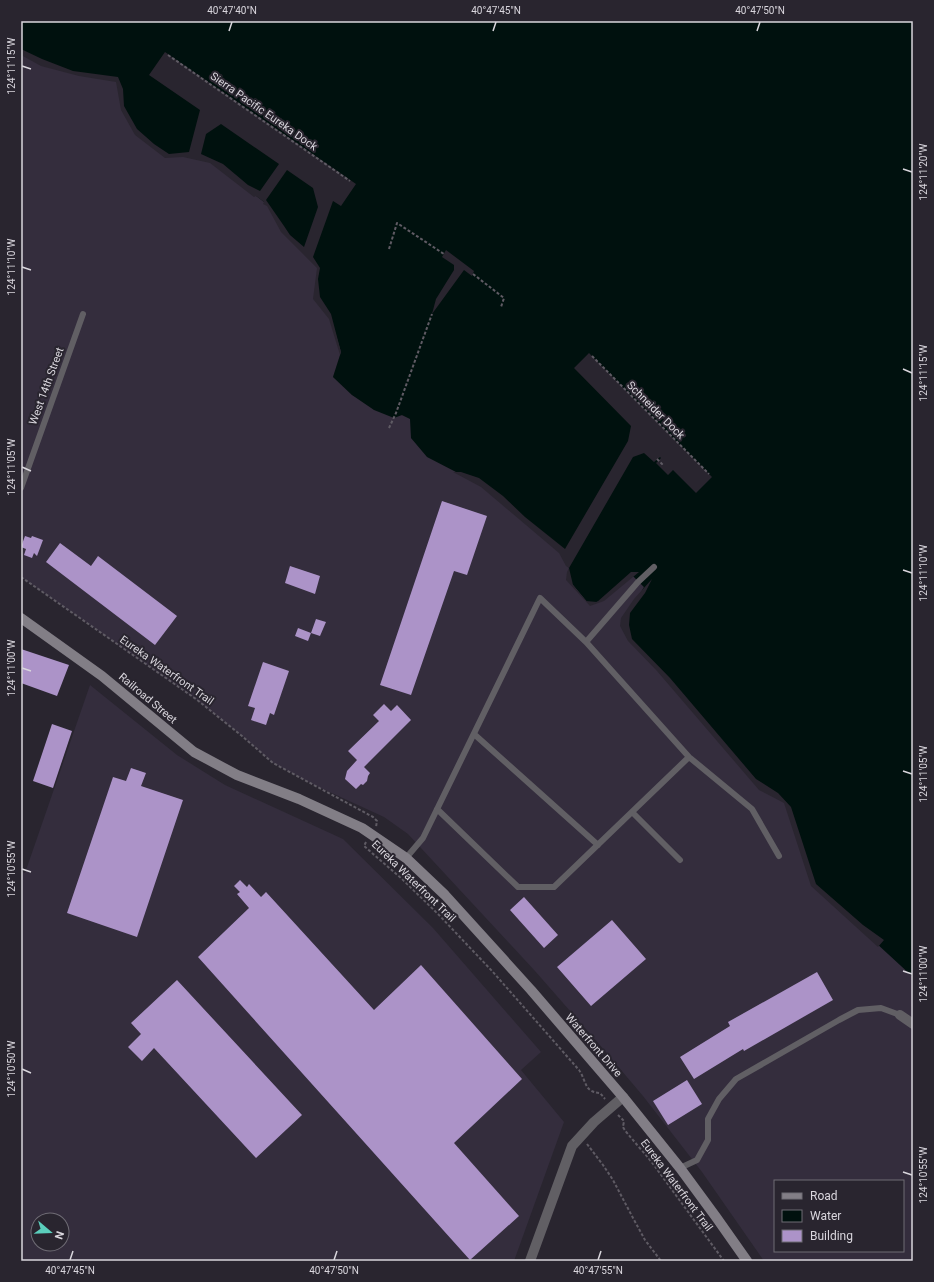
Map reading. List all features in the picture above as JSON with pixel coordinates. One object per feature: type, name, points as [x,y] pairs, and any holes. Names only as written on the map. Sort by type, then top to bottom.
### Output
[{"type":"street","name":"Railroad Street","points":[[21,618],[102,676],[194,752],[231,772],[299,799],[371,834]]},
{"type":"street","name":"Waterfront Drive","points":[[371,834],[406,858],[445,895],[531,990],[623,1097],[680,1168],[747,1261]]},
{"type":"street","points":[[900,1015],[913,1024]]},
{"type":"street","points":[[530,1261],[572,1146],[594,1122],[623,1097]]},
{"type":"lane","name":"West 14th Street","points":[[21,488],[83,314]]},
{"type":"lane","points":[[586,642],[638,582],[654,567]]},
{"type":"lane","points":[[406,858],[423,838],[540,598],[586,642],[689,757],[752,809],[779,856]]},
{"type":"lane","points":[[474,734],[598,845]]},
{"type":"lane","points":[[437,809],[518,887],[554,887],[689,757]]},
{"type":"lane","points":[[632,812],[680,860]]},
{"type":"lane","points":[[680,1168],[697,1160],[708,1140],[708,1119],[719,1099],[736,1079],[858,1010],[881,1008],[900,1015]]},
{"type":"path","name":"Sierra Pacific Eureka Dock","points":[[168,55],[350,181]]},
{"type":"path","points":[[389,249],[397,223],[444,254]]},
{"type":"path","points":[[473,274],[504,298],[501,308]]},
{"type":"path","points":[[388,428],[394,418],[432,314]]},
{"type":"path","name":"Schneider Dock","points":[[592,356],[709,474]]},
{"type":"path","points":[[658,459],[664,466]]},
{"type":"path","name":"Eureka Waterfront Trail","points":[[21,577],[196,699],[273,763],[373,817],[377,821],[373,832],[364,846],[429,905],[486,964],[579,1070],[588,1089],[593,1092],[600,1093],[611,1108],[624,1121],[623,1127],[625,1132],[656,1168],[724,1261]]},
{"type":"path","points":[[579,1138],[589,1146],[614,1180],[645,1240],[661,1261]]},
{"type":"shaded area","points":[[21,52],[117,80],[183,155],[211,161],[269,205],[319,268],[341,352],[333,377],[352,395],[411,419],[411,438],[483,486],[632,575],[644,587],[786,802],[890,955],[913,977],[913,1005],[911,1007],[913,1040],[913,1261],[764,1261],[702,1172],[643,1096],[535,971],[408,834],[384,817],[310,783],[273,763],[196,699],[21,577]]},
{"type":"shaded area","points":[[90,685],[177,755],[225,785],[343,839],[433,928],[541,1052],[521,1070],[564,1122],[514,1261],[21,1261],[21,871],[25,873]]},
{"type":"water","points":[[21,21],[913,21],[913,977],[813,885],[786,802],[760,788],[630,639],[622,625],[644,587],[632,575],[603,600],[589,604],[568,579],[569,568],[561,551],[483,486],[427,457],[411,438],[410,419],[402,415],[394,418],[374,410],[352,395],[333,377],[341,352],[331,318],[315,298],[319,268],[283,231],[268,205],[211,161],[183,155],[164,156],[136,133],[123,109],[117,80],[79,74],[21,52]]},
{"type":"pier","points":[[21,49],[73,71],[118,77],[123,89],[124,106],[137,129],[154,144],[169,154],[189,152],[200,110],[149,75],[165,52],[356,184],[341,206],[333,201],[313,257],[320,268],[318,279],[320,297],[331,314],[341,352],[340,355],[329,319],[313,299],[317,268],[281,232],[267,206],[263,204],[264,202],[256,196],[254,197],[210,163],[183,157],[165,158],[135,135],[121,110],[116,82],[79,76],[41,66],[21,55]],"holes":[[[221,124],[279,164],[260,191],[248,185],[223,164],[201,154],[206,134]],[[287,170],[313,188],[318,207],[304,247],[290,235],[266,200]]]},
{"type":"pier","points":[[446,250],[474,271],[472,276],[464,270],[432,314],[436,299],[454,270],[454,265],[442,257]]},
{"type":"pier","points":[[589,353],[712,477],[696,493],[673,470],[668,475],[656,463],[661,458],[660,457],[654,462],[644,453],[633,457],[569,568],[566,566],[559,553],[481,487],[453,472],[461,472],[479,478],[503,496],[525,517],[565,549],[628,441],[631,426],[574,368]]},
{"type":"pier","points":[[569,568],[573,585],[586,601],[597,602],[631,572],[639,572],[604,601],[590,606],[566,580]]},
{"type":"pier","points":[[652,579],[645,593],[630,613],[629,625],[632,639],[670,678],[756,779],[778,793],[791,807],[816,884],[863,925],[884,940],[878,947],[811,886],[784,803],[759,790],[657,671],[628,641],[620,626],[621,618],[634,599]]},
{"type":"building","points":[[442,501],[487,516],[467,575],[454,571],[411,695],[380,685]]},
{"type":"building","points":[[25,536],[31,538],[32,536],[43,540],[37,556],[34,553],[32,558],[24,555],[26,549],[21,547]]},
{"type":"building","points":[[60,543],[91,566],[98,556],[177,616],[155,645],[46,562]]},
{"type":"building","points":[[290,566],[320,576],[315,594],[285,583]]},
{"type":"building","points":[[316,619],[326,622],[320,636],[311,633]]},
{"type":"building","points":[[298,628],[311,633],[308,641],[295,636]]},
{"type":"building","points":[[21,649],[69,665],[57,696],[21,683]]},
{"type":"building","points":[[263,662],[289,671],[274,715],[270,713],[266,725],[251,720],[255,708],[248,706]]},
{"type":"building","points":[[384,704],[391,711],[397,705],[411,720],[364,767],[370,773],[367,781],[356,789],[345,779],[347,771],[357,760],[348,751],[379,721],[373,715]]},
{"type":"building","points":[[52,724],[72,731],[53,788],[33,781]]},
{"type":"building","points":[[131,768],[146,773],[141,786],[183,800],[137,937],[67,913],[113,777],[126,781]]},
{"type":"building","points":[[240,880],[247,887],[249,884],[261,897],[266,892],[374,1010],[421,965],[522,1079],[454,1143],[519,1216],[470,1260],[198,957],[249,908],[237,894],[240,892],[234,886]]},
{"type":"building","points":[[524,897],[558,935],[544,948],[510,910]]},
{"type":"building","points":[[612,920],[646,959],[591,1006],[557,967]]},
{"type":"building","points":[[817,972],[833,1000],[744,1051],[743,1049],[694,1079],[680,1057],[730,1026],[728,1022]]},
{"type":"building","points":[[177,980],[302,1115],[256,1158],[154,1048],[142,1061],[128,1047],[141,1034],[131,1023]]},
{"type":"building","points":[[687,1080],[702,1104],[668,1125],[653,1101]]}]
